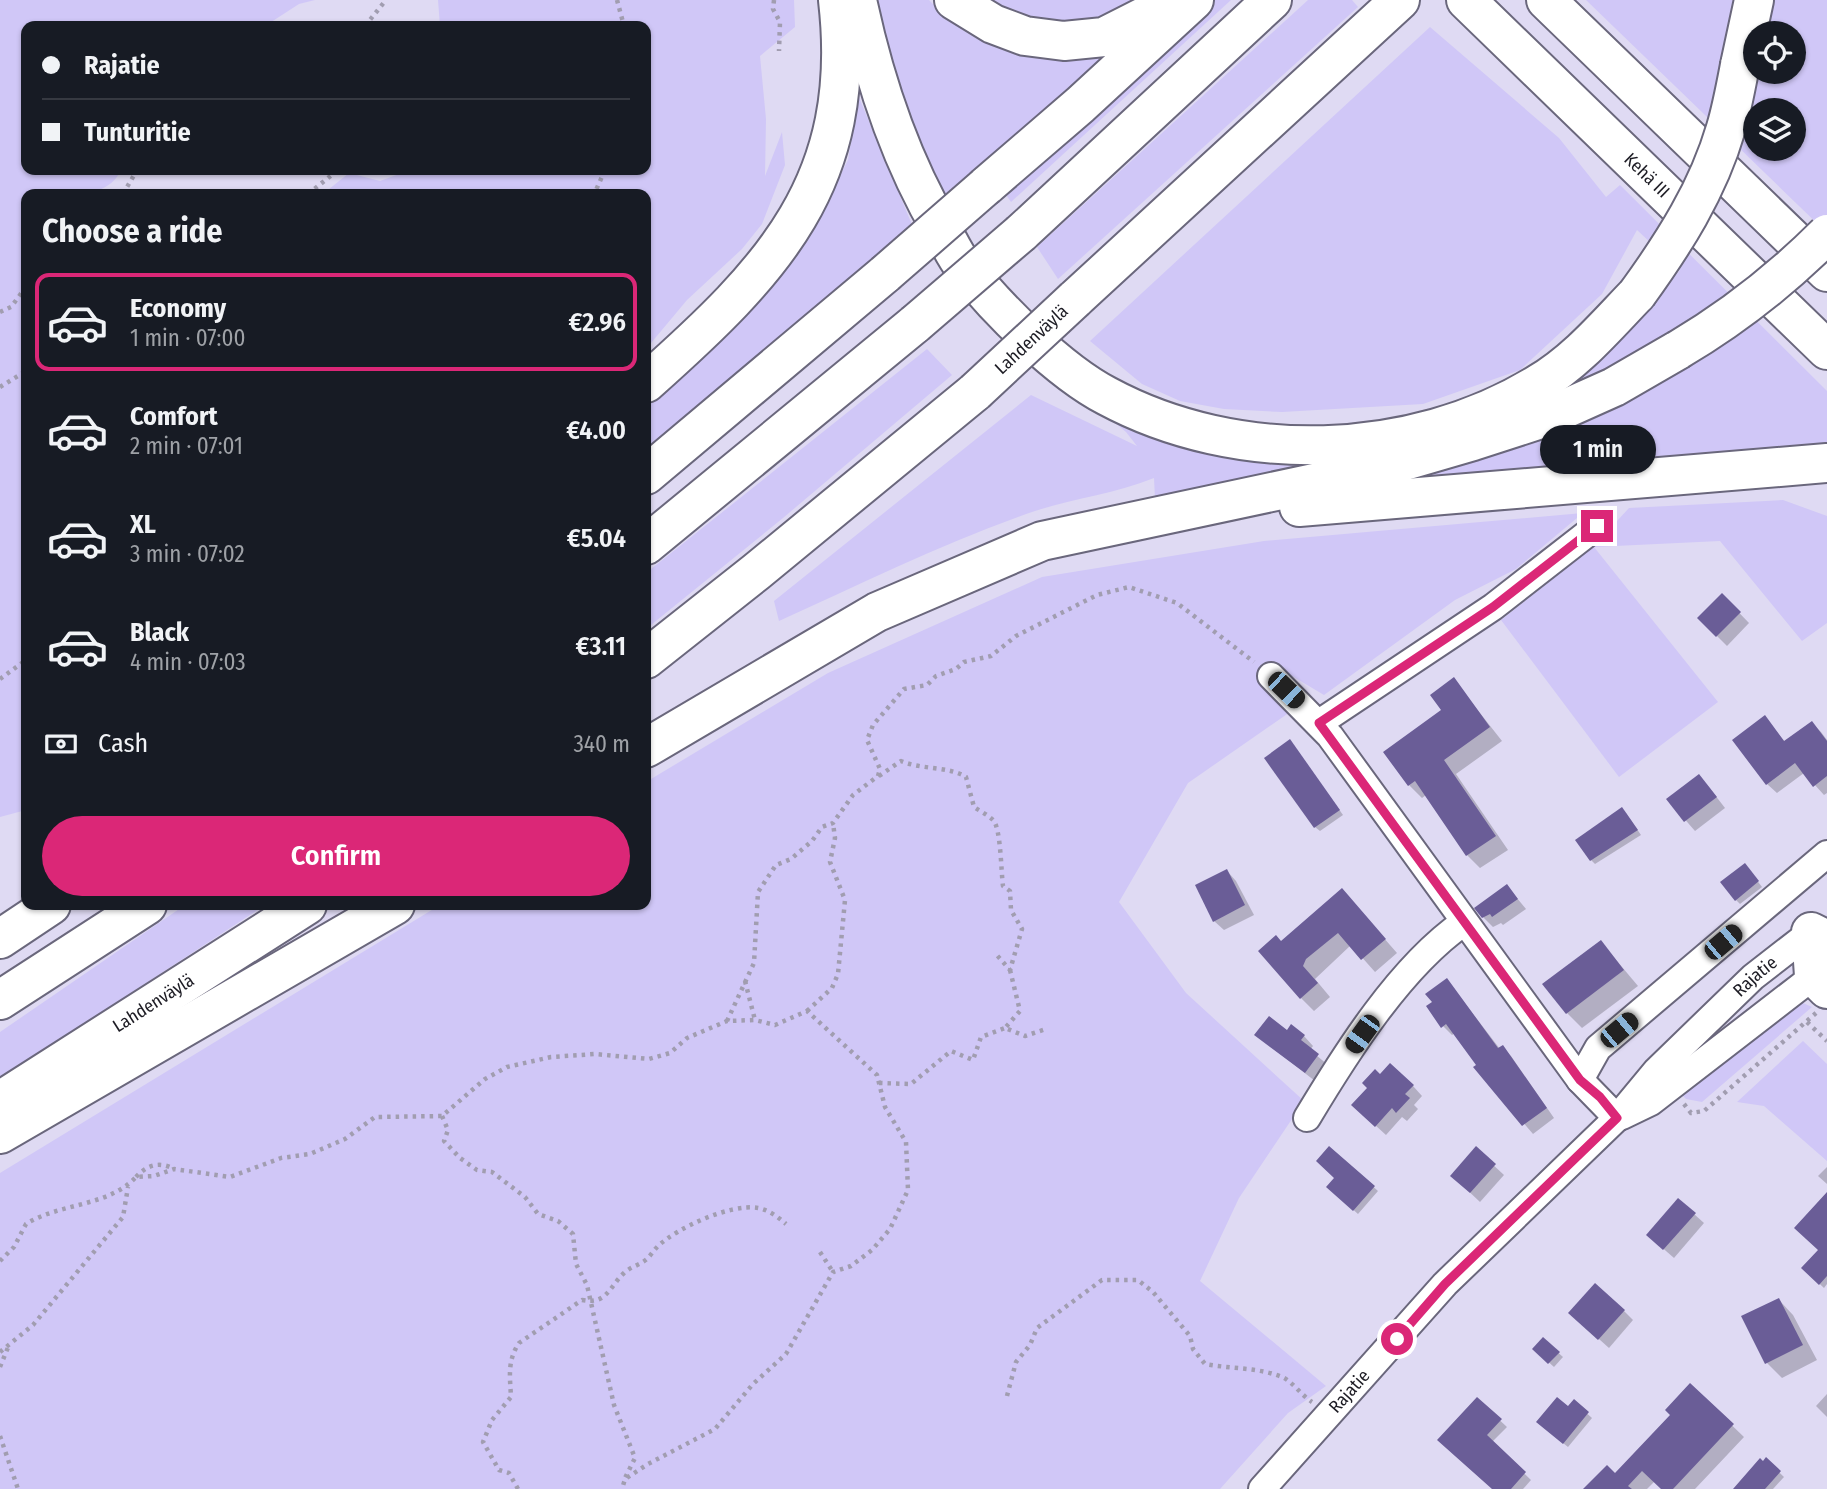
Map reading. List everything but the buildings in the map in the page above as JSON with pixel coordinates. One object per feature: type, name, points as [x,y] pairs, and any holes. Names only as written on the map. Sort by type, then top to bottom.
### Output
[{"type":"highway","points":[[651,379],[716,321],[771,257],[804,207],[829,152],[836,122],[842,61],[838,0]]},
{"type":"highway","points":[[857,0],[875,73],[905,160],[963,266],[1063,367],[1106,396],[1170,424],[1220,437],[1296,446],[1367,443],[1430,432],[1538,384],[1586,348],[1637,294],[1676,240],[1702,188],[1726,129],[1754,0]]},
{"type":"highway","points":[[954,0],[966,10],[993,24],[1025,36],[1064,41],[1104,37],[1162,10],[1173,0]]},
{"type":"highway","points":[[651,471],[885,274],[1194,0]]},
{"type":"highway","points":[[651,541],[915,324],[1021,233],[1272,0]]},
{"type":"highway","name":"Kehä III","points":[[1466,0],[1827,350]]},
{"type":"highway","points":[[1546,0],[1827,272]]},
{"type":"highway","name":"Lahdenväylä","points":[[651,655],[975,391],[1390,10]]},
{"type":"highway","points":[[651,745],[877,612],[1042,541],[1370,471],[1547,417],[1614,387],[1678,351],[1742,310],[1788,273],[1827,234]]},
{"type":"highway","points":[[1132,521],[1827,463]]},
{"type":"highway","points":[[0,919],[21,903]]},
{"type":"highway","points":[[0,939],[44,910]]},
{"type":"highway","points":[[0,1000],[139,910]]},
{"type":"highway","name":"Lahdenväylä","points":[[0,1101],[299,910]]},
{"type":"highway","points":[[0,1134],[386,910]]},
{"type":"highway","points":[[1819,936],[1821,983]]},
{"type":"street","points":[[1319,723],[1493,607],[1597,526]]},
{"type":"street","points":[[1271,676],[1319,723],[1580,1080],[1600,1097],[1617,1118]]},
{"type":"street","points":[[1580,1080],[1598,1048],[1827,854]]},
{"type":"street","points":[[1307,1118],[1338,1067],[1428,950],[1463,923]]},
{"type":"street","name":"Rajatie","points":[[1262,1489],[1445,1284],[1617,1118],[1656,1071],[1753,977],[1819,936]]},
{"type":"street","name":"Rajatie","points":[[1617,1118],[1651,1102],[1821,983]]},
{"type":"path","points":[[369,21],[386,0]]},
{"type":"path","points":[[617,0],[623,21]]},
{"type":"path","points":[[774,0],[773,9],[780,22],[779,51]]},
{"type":"path","points":[[314,189],[332,175]]},
{"type":"path","points":[[0,312],[11,307],[21,294]]},
{"type":"path","points":[[0,387],[21,374]]},
{"type":"path","points":[[878,776],[880,769],[867,740],[873,724],[904,689],[927,685],[936,676],[956,670],[964,662],[991,656],[1016,636],[1111,591],[1129,587],[1177,603],[1271,676]]},
{"type":"path","points":[[0,679],[21,664]]},
{"type":"path","points":[[727,1021],[754,963],[758,892],[776,865],[791,859],[812,841],[822,827],[833,823],[853,795],[901,761],[917,768],[957,771],[966,777],[974,807],[995,821],[999,833],[1003,886],[1010,891],[1012,910],[1022,929],[1010,970]]},
{"type":"path","points":[[0,1261],[14,1247],[26,1224],[128,1186],[148,1166],[162,1164],[174,1169],[230,1177],[281,1158],[310,1154],[345,1139],[375,1117],[442,1116],[485,1079],[507,1067],[551,1057],[595,1054],[649,1059],[670,1053],[687,1038],[727,1021],[755,1020],[775,1024],[807,1011],[832,989],[838,974],[845,900],[830,862],[835,838],[833,823]]},
{"type":"path","points":[[879,1083],[911,1084],[951,1051],[973,1060],[981,1037],[1005,1028],[1020,1011],[1010,970],[995,953]]},
{"type":"path","points":[[745,980],[755,1020]]},
{"type":"path","points":[[625,1479],[715,1429],[753,1384],[786,1354],[833,1272],[851,1266],[872,1250],[890,1229],[908,1190],[906,1142],[885,1107],[877,1075],[807,1011]]},
{"type":"path","points":[[1670,1088],[1691,1113],[1698,1114],[1807,1022],[1827,1041]]},
{"type":"path","points":[[1005,1028],[1025,1036],[1046,1029]]},
{"type":"path","points":[[442,1116],[448,1130],[444,1141],[460,1158],[477,1170],[492,1172],[525,1197],[538,1214],[558,1221],[573,1234],[576,1264],[591,1302],[614,1405],[635,1458],[622,1489]]},
{"type":"path","points":[[136,1177],[154,1176],[174,1169]]},
{"type":"path","points":[[0,1352],[33,1325],[122,1217],[128,1186]]},
{"type":"path","points":[[518,1489],[509,1473],[499,1470],[483,1442],[492,1420],[511,1397],[509,1368],[512,1353],[519,1343],[582,1300],[591,1302],[608,1295],[624,1272],[646,1259],[659,1245],[707,1217],[735,1209],[758,1208],[775,1214],[786,1224]]},
{"type":"path","points":[[820,1252],[833,1272]]},
{"type":"path","points":[[1007,1396],[1016,1362],[1030,1345],[1037,1328],[1102,1280],[1138,1280],[1153,1292],[1190,1336],[1193,1349],[1205,1364],[1236,1370],[1248,1368],[1285,1378],[1298,1393],[1316,1404]]},
{"type":"path","points":[[0,1367],[9,1345]]},
{"type":"path","points":[[0,1436],[18,1489]]},
{"type":"shaded area","points":[[0,0],[315,0],[299,4],[273,21],[21,21],[21,175],[118,175],[114,181],[101,189],[21,189],[21,811],[0,817]]},
{"type":"shaded area","points":[[438,0],[794,0],[795,27],[760,56],[766,119],[765,176],[782,132],[785,165],[762,224],[742,249],[687,300],[651,343],[651,189],[329,189],[347,175],[380,181],[396,175],[651,175],[651,21],[440,21]]},
{"type":"shaded area","points":[[867,0],[929,0],[948,19],[968,33],[1007,50],[1050,55],[1099,54],[1102,59],[941,202],[916,153]]},
{"type":"shaded area","points":[[976,0],[1146,0],[1102,20],[1053,25]]},
{"type":"shaded area","points":[[1212,0],[1231,0],[1011,202],[1004,192]]},
{"type":"shaded area","points":[[1308,0],[1352,0],[1358,7],[1058,279],[1037,247]]},
{"type":"shaded area","points":[[1586,0],[1734,0],[1721,74],[1743,73],[1743,84],[1806,84],[1806,21],[1764,21],[1767,0],[1827,0],[1827,233],[1753,161],[1806,161],[1806,98],[1743,98],[1743,152]]},
{"type":"shaded area","points":[[1430,27],[1559,138],[1606,197],[1620,185],[1827,391],[1827,450],[1667,460],[1395,486],[1395,483],[1485,454],[1572,419],[1698,356],[1739,332],[1719,311],[1580,388],[1507,420],[1469,433],[1362,460],[1155,499],[1154,478],[1035,511],[1002,523],[779,621],[774,601],[1031,395],[1137,446],[1126,432],[1095,406],[1166,436],[1216,451],[1267,460],[1325,461],[1411,445],[1505,414],[1562,383],[1616,342],[1642,316],[1680,270],[1637,230],[1602,294],[1520,370],[1423,404],[1282,412],[1224,409],[1180,401],[1142,384],[1090,341]]},
{"type":"shaded area","points":[[858,95],[913,227],[651,445],[651,392],[818,218],[848,160]]},
{"type":"shaded area","points":[[927,349],[952,375],[651,625],[651,569]]},
{"type":"shaded area","points":[[1783,500],[1827,516],[1827,623],[1802,641],[1720,541],[1594,547],[1718,702],[1619,777],[1501,620],[1593,547],[1629,508]]},
{"type":"shaded area","points":[[1583,513],[1516,569],[1455,600],[1324,695],[1287,673],[1271,694],[1290,712],[1188,783],[1119,902],[1186,993],[1304,1101],[1239,1198],[1200,1281],[1326,1386],[1288,1413],[1220,1489],[0,1489],[0,1173],[432,910],[651,910],[651,779],[828,673],[1042,577],[1264,541]]},
{"type":"shaded area","points":[[178,910],[257,910],[0,1079],[0,1032]]},
{"type":"shaded area","points":[[1803,1003],[1812,1007],[1702,1102],[1686,1099],[1682,1095],[1784,1007]]},
{"type":"shaded area","points":[[1803,1041],[1827,1064],[1827,1161],[1764,1106],[1737,1102]]},
{"type":"route","points":[[1397,1339],[1445,1284],[1617,1118],[1600,1097],[1580,1080],[1319,723],[1493,607],[1597,526]]}]
